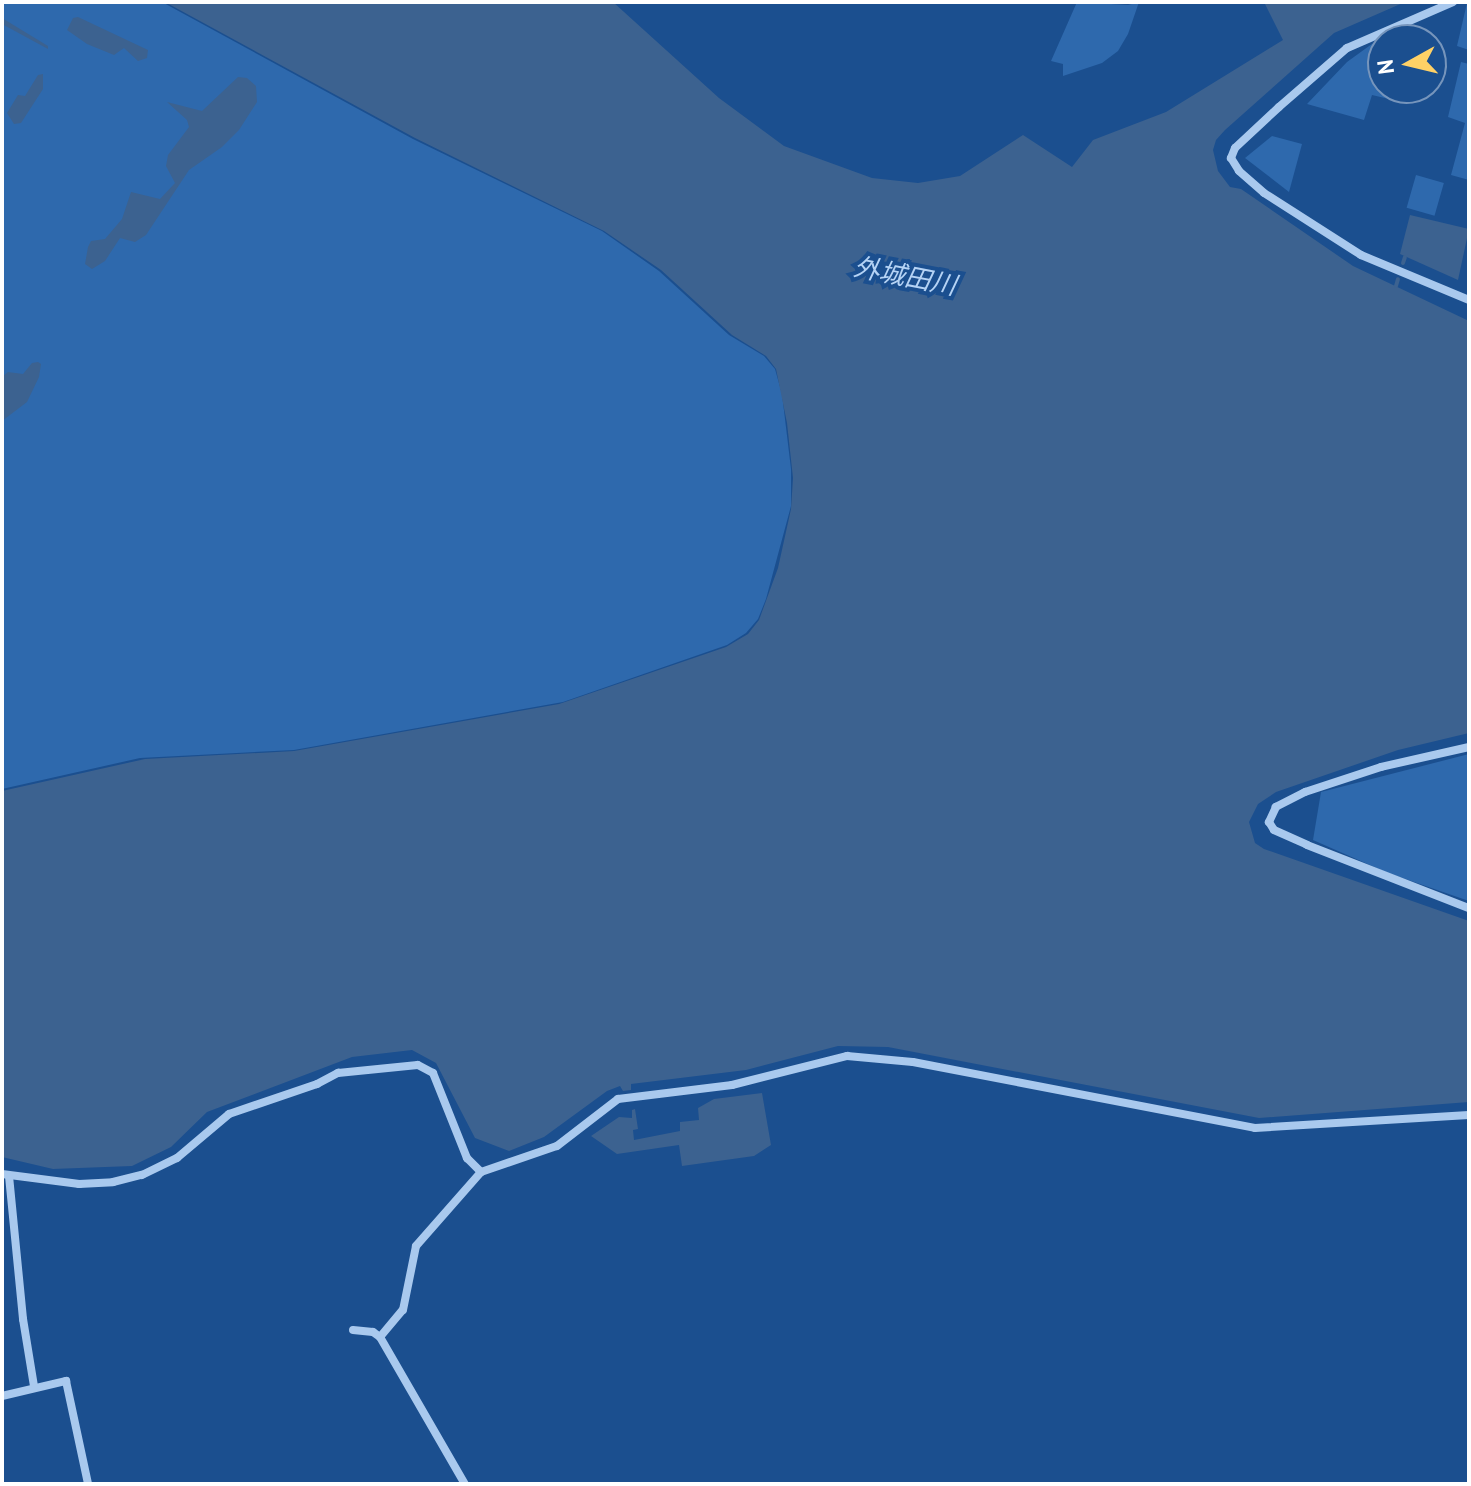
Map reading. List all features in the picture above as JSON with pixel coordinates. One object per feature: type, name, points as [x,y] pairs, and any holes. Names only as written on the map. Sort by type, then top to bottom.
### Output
[{"type":"street","points":[[1453,2],[1347,48],[1235,148],[1231,158],[1239,171],[1264,193],[1361,255],[1469,300]]},
{"type":"street","points":[[1469,747],[1381,767],[1305,792],[1276,807],[1269,822],[1274,830],[1307,845],[1469,908]]},
{"type":"street","points":[[380,1337],[403,1310],[416,1246],[481,1172],[557,1146],[618,1099],[732,1085],[847,1056],[913,1062],[1255,1128],[1469,1115]]},
{"type":"street","points":[[34,1386],[5,1175],[79,1184],[113,1182],[142,1175],[177,1158],[229,1114],[317,1084],[338,1073],[418,1065],[433,1073],[467,1158],[481,1172]]},
{"type":"street","points":[[353,1330],[373,1332],[380,1337],[465,1484]]},
{"type":"street","points":[[2,1396],[34,1386],[66,1381],[88,1484]]},
{"type":"shaded area","points":[[2,2],[162,2],[413,139],[602,231],[659,271],[729,335],[764,356],[775,369],[782,394],[791,469],[791,506],[758,619],[746,633],[727,645],[563,702],[294,750],[140,758],[2,789]]},
{"type":"shaded area","points":[[1077,2],[1128,5],[1139,2],[1128,34],[1118,51],[1102,63],[1063,76],[1063,64],[1051,61]]},
{"type":"shaded area","points":[[1469,3],[1469,50],[1457,46]]},
{"type":"shaded area","points":[[1367,48],[1369,104],[1364,120],[1307,104],[1347,62]]},
{"type":"shaded area","points":[[1461,62],[1469,64],[1469,180],[1451,175],[1465,123],[1448,117]]},
{"type":"shaded area","points":[[1272,136],[1302,144],[1289,192],[1245,158]]},
{"type":"shaded area","points":[[1416,175],[1444,183],[1435,216],[1407,208]]},
{"type":"shaded area","points":[[1469,754],[1469,901],[1388,873],[1313,840],[1321,792]]},
{"type":"water","name":"外城田川","points":[[165,2],[613,2],[719,98],[784,146],[872,178],[918,183],[960,176],[1023,135],[1072,167],[1093,140],[1166,112],[1283,40],[1264,2],[1405,2],[1334,33],[1225,130],[1216,140],[1213,150],[1218,171],[1230,187],[1241,189],[1353,266],[1469,321],[1469,733],[1398,750],[1276,792],[1258,804],[1249,822],[1255,843],[1264,849],[1469,921],[1469,1102],[1259,1118],[888,1047],[838,1046],[746,1070],[631,1084],[631,1090],[623,1091],[620,1086],[607,1091],[544,1137],[509,1151],[475,1138],[436,1063],[412,1050],[352,1057],[207,1112],[171,1147],[132,1166],[53,1169],[2,1157],[2,791],[145,759],[294,751],[559,704],[726,647],[748,634],[759,620],[778,568],[791,509],[793,478],[787,423],[776,369],[766,356],[732,335],[661,270],[604,231],[415,138]]},
{"type":"water","points":[[78,17],[148,50],[147,58],[138,61],[124,48],[114,55],[87,44],[67,30],[73,18]]},
{"type":"water","points":[[2,18],[48,46],[48,49],[2,24]]},
{"type":"water","points":[[43,74],[43,89],[21,123],[14,124],[7,113],[18,95],[25,96],[38,75]]},
{"type":"water","points":[[238,77],[247,78],[256,86],[257,102],[239,130],[222,147],[189,170],[146,235],[135,242],[120,238],[105,261],[92,269],[85,264],[91,241],[105,239],[122,219],[131,192],[160,199],[175,183],[166,166],[168,155],[189,127],[187,120],[167,102],[202,111]]},
{"type":"water","points":[[1410,215],[1469,229],[1458,280],[1400,254]]},
{"type":"water","points":[[32,363],[41,364],[39,377],[27,402],[2,421],[2,377],[8,372],[23,374]]},
{"type":"water","points":[[762,1093],[771,1145],[754,1156],[682,1166],[679,1145],[617,1154],[591,1136],[619,1117],[632,1118],[632,1110],[635,1109],[638,1129],[633,1130],[634,1140],[680,1131],[680,1122],[699,1120],[698,1108],[714,1099]]},
{"type":"waterway","points":[[1403,263],[1405,257]]},
{"type":"waterway","points":[[1396,286],[1398,279]]}]
